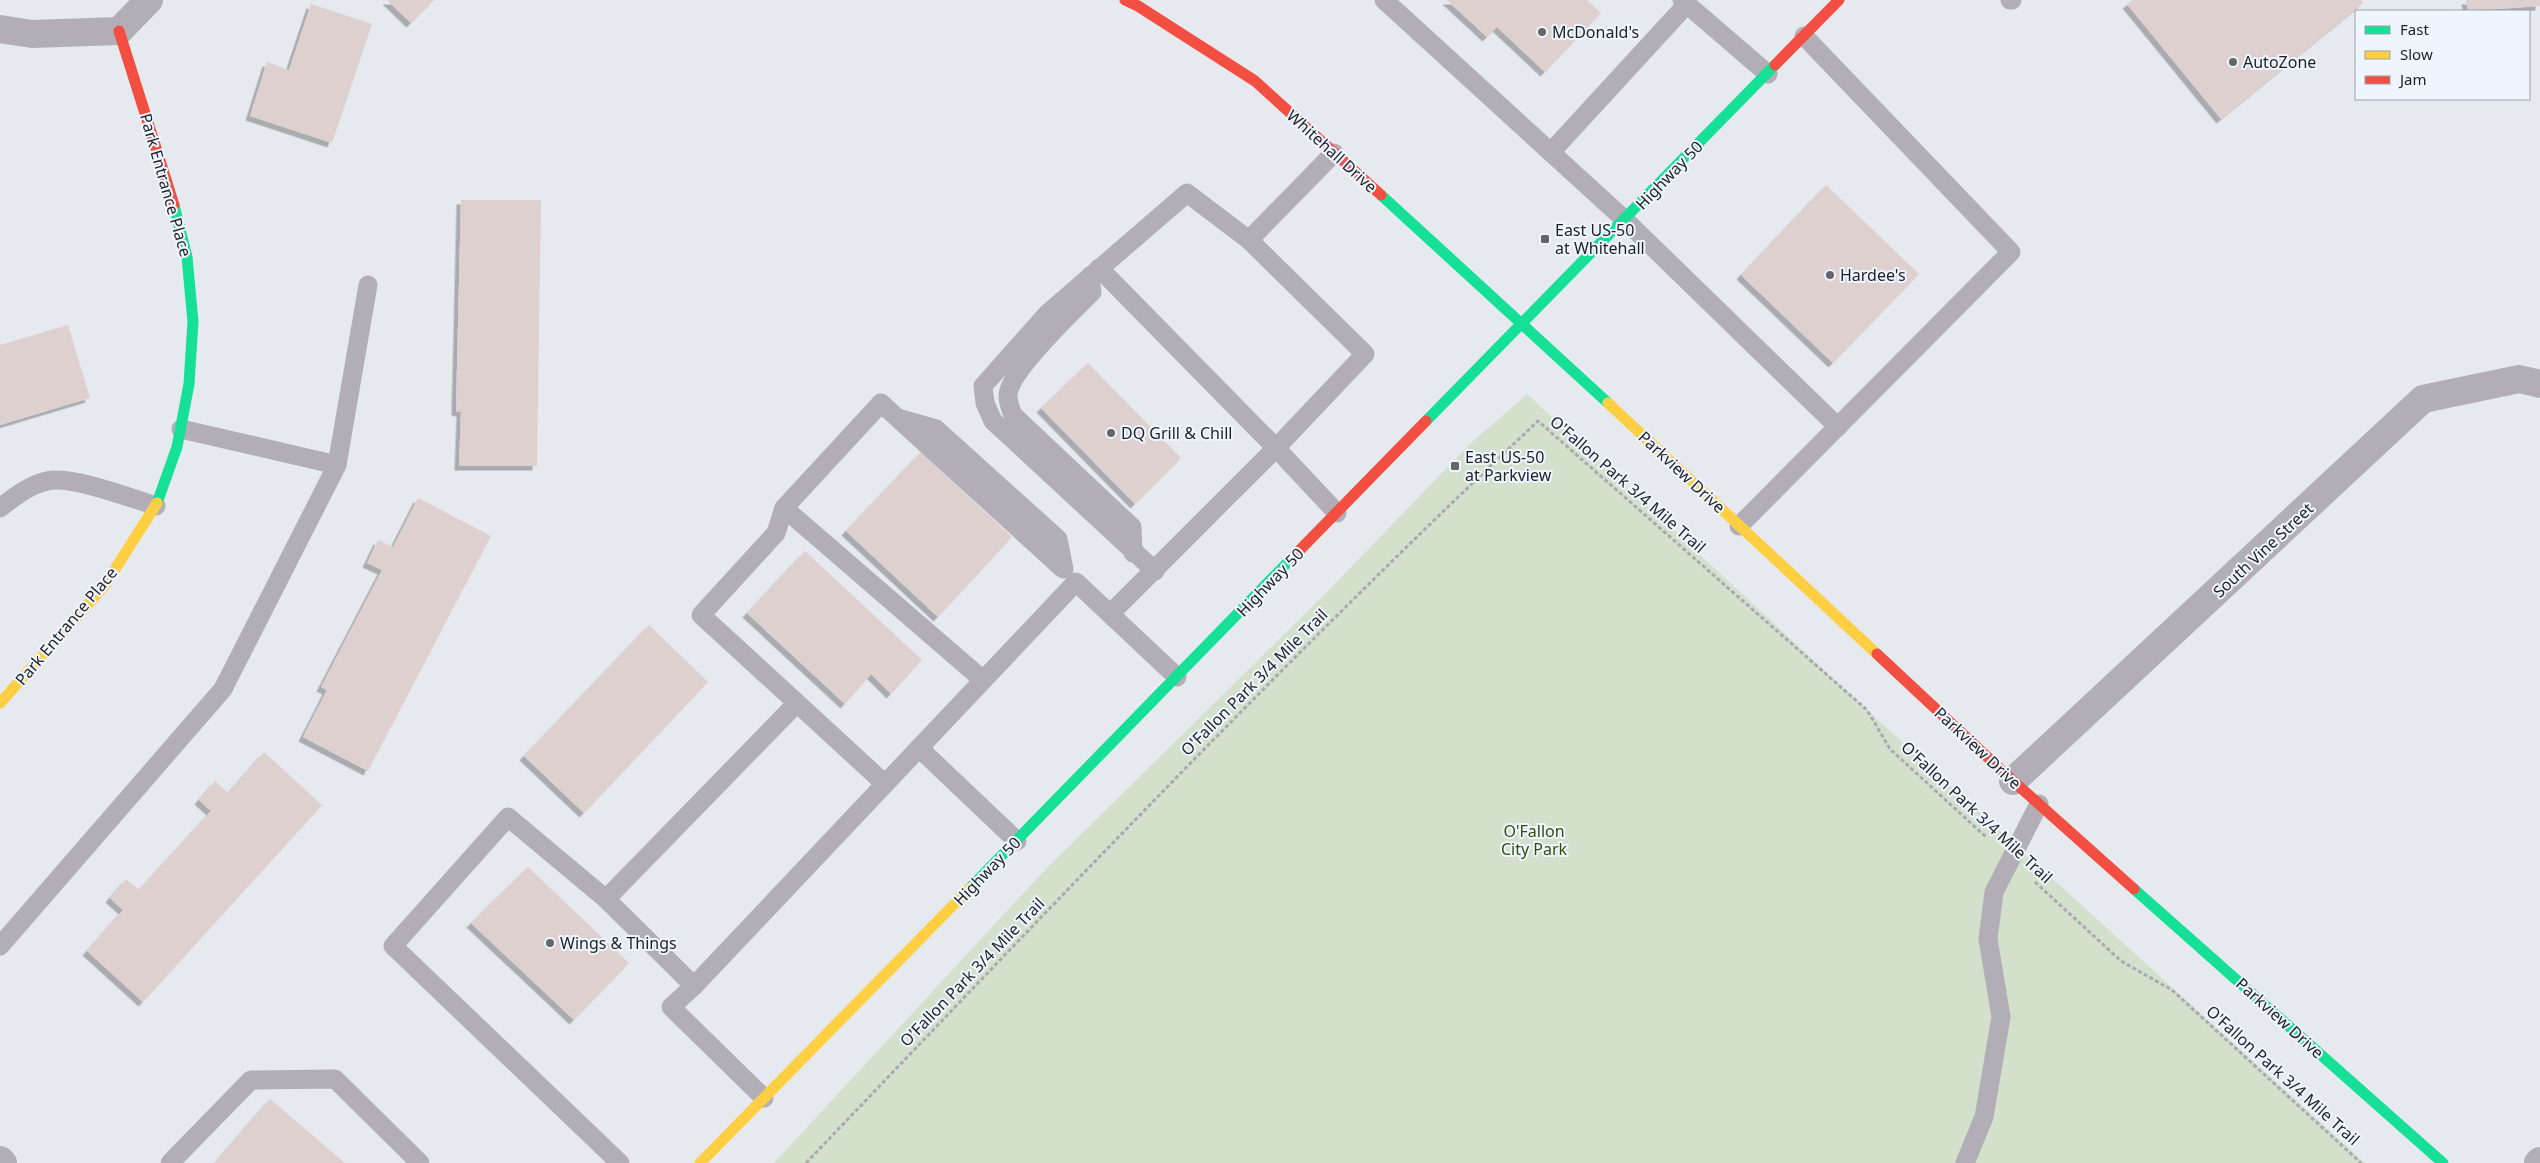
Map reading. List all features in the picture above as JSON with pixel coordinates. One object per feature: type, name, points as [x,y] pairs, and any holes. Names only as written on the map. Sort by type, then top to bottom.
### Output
[{"type":"street","points":[[0,29],[32,34],[119,31],[148,0]]},
{"type":"street","name":"Highway 50","points":[[700,1163],[1839,0]]},
{"type":"street","name":"Whitehall Drive","points":[[1128,1],[1255,81],[1523,324]]},
{"type":"street","name":"Park Entrance Place","points":[[0,703],[105,585],[156,506],[178,447],[189,384],[193,322],[188,257],[170,185],[119,31]]},
{"type":"street","name":"Parkview Drive","points":[[1523,324],[2013,781],[2443,1163]]},
{"type":"street","name":"South Vine Street","points":[[2013,781],[2423,399],[2519,379],[2540,384]]},
{"type":"street","points":[[0,1160],[3,1163]]},
{"type":"lane","points":[[1384,0],[1625,220],[1838,426]]},
{"type":"lane","points":[[1551,152],[1685,2],[1768,74]]},
{"type":"lane","points":[[1739,526],[2011,252],[1804,36]]},
{"type":"lane","points":[[1249,240],[1334,153]]},
{"type":"lane","points":[[1110,614],[1155,571],[1276,448],[1365,354],[1249,240],[1187,193],[1047,314],[983,386],[985,403],[993,421],[1133,553],[1155,571]]},
{"type":"lane","points":[[1095,272],[1276,448],[1337,513]]},
{"type":"lane","points":[[1095,272],[1092,292],[1040,345],[1015,376],[1008,396],[1013,415],[1132,527],[1133,553]]},
{"type":"lane","points":[[0,946],[223,689],[338,465],[368,285]]},
{"type":"lane","points":[[884,784],[701,615],[776,533],[784,508],[881,404],[1062,568],[1177,677]]},
{"type":"lane","points":[[181,430],[338,465]]},
{"type":"lane","points":[[0,508],[22,492],[48,480],[74,482],[156,506]]},
{"type":"lane","points":[[784,508],[983,680]]},
{"type":"lane","points":[[764,1098],[671,1007],[694,986],[1076,582]]},
{"type":"lane","points":[[606,899],[797,703]]},
{"type":"lane","points":[[920,748],[1017,841]]},
{"type":"lane","points":[[1965,1163],[1984,1118],[2001,1017],[1988,939],[1994,892],[2039,804]]},
{"type":"lane","points":[[620,1163],[393,946],[508,817],[606,899],[694,986]]},
{"type":"lane","points":[[170,1163],[251,1080],[335,1079],[420,1163]]},
{"type":"path","name":"O'Fallon Park 3/4 Mile Trail","points":[[806,1163],[1169,784],[1472,483],[1538,421],[1867,710],[1890,749],[2120,961],[2172,990],[2361,1163]]},
{"type":"green space","name":"O'Fallon City Park","points":[[1527,394],[1867,710],[2365,1163],[774,1163],[1044,871],[1326,593],[1471,443]]},
{"type":"building","points":[[387,0],[434,0],[411,23]]},
{"type":"building","name":"McDonald's","points":[[1447,0],[1587,0],[1601,13],[1545,72],[1497,27],[1487,37]]},
{"type":"building","name":"AutoZone","points":[[2133,0],[2361,0],[2363,3],[2221,119],[2127,4]]},
{"type":"building","points":[[2466,0],[2540,0],[2540,6],[2468,10]]},
{"type":"building","points":[[311,4],[372,24],[332,143],[250,116],[267,62],[289,70]]},
{"type":"building","name":"Hardee's","points":[[1826,185],[1919,274],[1833,363],[1741,275]]},
{"type":"building","points":[[461,200],[541,200],[537,466],[459,466],[461,412],[456,411]]},
{"type":"building","points":[[68,325],[90,398],[0,425],[0,345]]},
{"type":"building","name":"DQ Grill & Chill","points":[[1088,363],[1181,458],[1135,504],[1041,408]]},
{"type":"building","points":[[921,452],[1012,537],[938,617],[846,531]]},
{"type":"building","points":[[418,498],[491,536],[368,771],[303,737],[327,690],[321,687],[382,570],[367,563],[378,540],[393,547]]},
{"type":"building","points":[[805,551],[922,660],[891,694],[871,674],[845,704],[747,613]]},
{"type":"building","points":[[649,625],[708,682],[584,813],[524,756]]},
{"type":"building","points":[[264,752],[322,805],[143,1002],[87,951],[123,910],[110,898],[126,879],[139,890],[211,811],[199,800],[215,781],[228,793]]},
{"type":"building","name":"Wings & Things","points":[[528,867],[629,963],[574,1020],[471,923]]},
{"type":"building","points":[[270,1099],[345,1163],[215,1163]]},
{"type":"traffic: fast","points":[[1426,421],[1775,65]]},
{"type":"traffic: fast","points":[[1381,195],[1608,403]]},
{"type":"traffic: fast","points":[[157,503],[177,447],[189,384],[193,322],[187,257],[174,205]]},
{"type":"traffic: fast","points":[[970,888],[1292,558]]},
{"type":"traffic: fast","points":[[2134,889],[2443,1163]]},
{"type":"traffic: slow","points":[[1608,403],[1877,654]]},
{"type":"traffic: slow","points":[[0,703],[105,585],[157,503]]},
{"type":"traffic: slow","points":[[700,1163],[970,888]]},
{"type":"traffic: jam","points":[[1125,0],[1138,6],[1255,81],[1381,195]]},
{"type":"traffic: jam","points":[[1775,65],[1839,0]]},
{"type":"traffic: jam","points":[[119,31],[174,205]]},
{"type":"traffic: jam","points":[[1292,558],[1426,421]]},
{"type":"traffic: jam","points":[[1877,654],[2013,781],[2134,889]]},
{"type":"place","name":"McDonald's","points":[[1542,32]]},
{"type":"place","name":"AutoZone","points":[[2233,62]]},
{"type":"place","name":"East US-50 at Whitehall","points":[[1545,239]]},
{"type":"place","name":"Hardee's","points":[[1830,275]]},
{"type":"place","name":"DQ Grill & Chill","points":[[1111,433]]},
{"type":"place","name":"East US-50 at Parkview","points":[[1455,466]]},
{"type":"place","name":"Wings & Things","points":[[550,943]]}]
